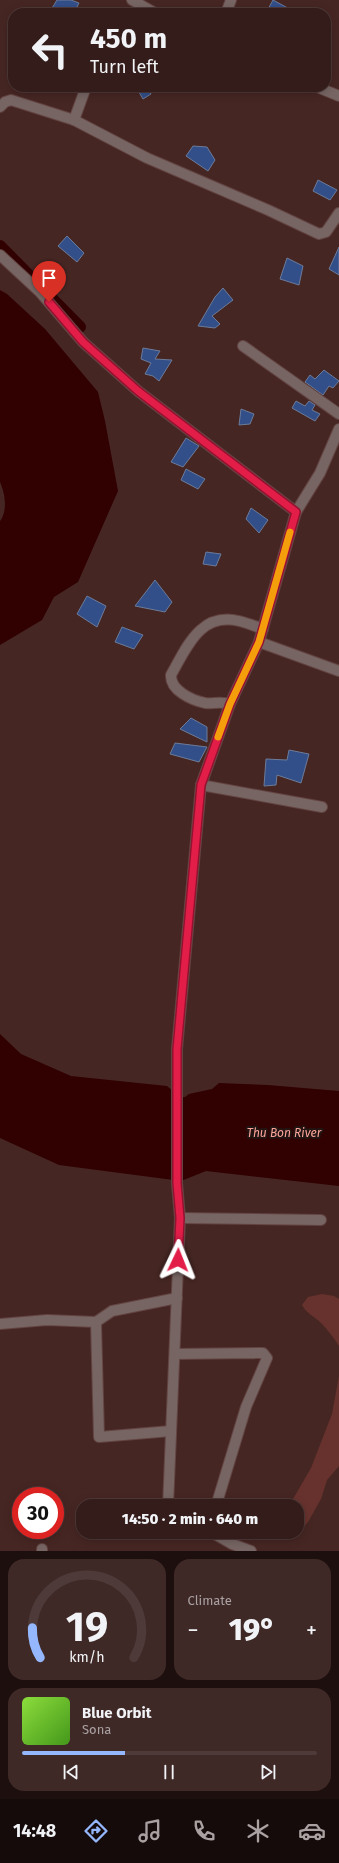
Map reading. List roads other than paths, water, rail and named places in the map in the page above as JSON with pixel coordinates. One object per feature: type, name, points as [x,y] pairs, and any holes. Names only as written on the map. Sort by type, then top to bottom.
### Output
[{"type":"street","points":[[132,0],[146,8]]},
{"type":"street","points":[[74,120],[84,92]]},
{"type":"street","points":[[329,92],[339,96]]},
{"type":"street","points":[[0,107],[5,102],[11,100],[74,120],[147,158],[268,210],[319,234],[326,232],[339,213]]},
{"type":"street","points":[[0,255],[40,292],[83,342],[138,391],[296,512]]},
{"type":"street","points":[[243,346],[339,414]]},
{"type":"street","points":[[168,1499],[180,1218],[177,1183],[177,1049],[201,785],[230,704],[259,642],[296,512],[320,473],[339,429]]},
{"type":"street","points":[[230,704],[217,702],[205,703],[189,697],[172,685],[170,681],[171,675],[194,636],[207,623],[232,620],[263,629]]},
{"type":"street","points":[[259,642],[339,671]]},
{"type":"street","points":[[201,785],[322,806]]},
{"type":"street","points":[[180,1218],[321,1220]]},
{"type":"street","points":[[0,1324],[47,1320],[96,1322],[112,1311],[177,1298]]},
{"type":"street","points":[[96,1322],[98,1437],[171,1431]]},
{"type":"street","points":[[175,1354],[263,1353],[267,1358],[246,1407],[218,1499]]},
{"type":"street","points":[[223,1539],[232,1544],[252,1551]]},
{"type":"water","points":[[0,290],[7,294],[45,329],[98,392],[118,491],[78,582],[54,597],[42,620],[0,645],[0,521],[3,517],[5,502],[0,482]]},
{"type":"water","name":"Thu Bon River","points":[[0,1034],[21,1054],[71,1076],[167,1086],[180,1097],[185,1097],[189,1094],[212,1089],[219,1083],[268,1085],[339,1091],[339,1186],[206,1171],[181,1181],[59,1165],[0,1138]]},
{"type":"waterway","points":[[0,246],[80,327]]}]
